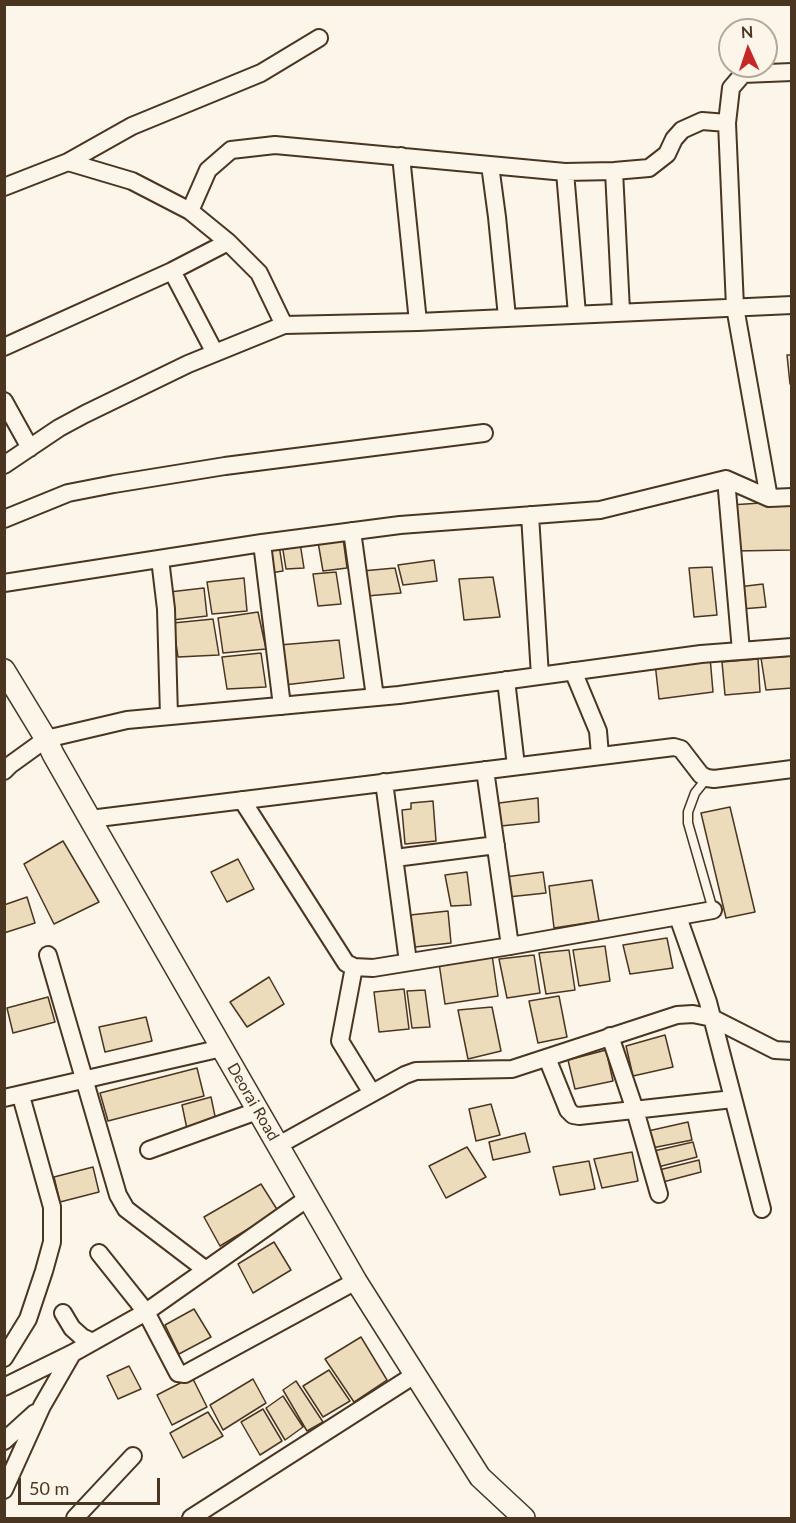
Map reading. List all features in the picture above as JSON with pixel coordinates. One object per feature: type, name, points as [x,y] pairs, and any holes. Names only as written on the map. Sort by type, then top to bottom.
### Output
[{"type":"street","points":[[4,187],[68,162],[132,126],[261,73],[319,38]]},
{"type":"street","points":[[769,498],[735,307],[727,123],[731,88],[743,74],[792,72]]},
{"type":"street","points":[[190,211],[208,170],[231,150],[275,145],[565,172],[614,171],[649,168],[667,154],[674,139],[682,130],[702,121],[727,123]]},
{"type":"street","points":[[401,156],[418,322]]},
{"type":"street","points":[[68,162],[132,181],[190,211],[228,242],[259,273],[284,325]]},
{"type":"street","points":[[490,165],[507,317]]},
{"type":"street","points":[[614,171],[621,311]]},
{"type":"street","points":[[565,172],[577,314]]},
{"type":"street","points":[[4,347],[172,271],[228,242]]},
{"type":"street","points":[[172,271],[215,353]]},
{"type":"street","points":[[4,465],[59,428],[85,414],[215,353],[284,325],[418,322],[792,305]]},
{"type":"street","points":[[4,402],[30,448]]},
{"type":"street","points":[[4,519],[68,493],[114,484],[225,466],[484,433]]},
{"type":"street","points":[[726,479],[741,651]]},
{"type":"street","points":[[4,583],[262,543],[400,525],[600,510],[726,479],[769,498],[792,497]]},
{"type":"street","points":[[530,515],[540,676]]},
{"type":"street","points":[[352,531],[375,697]]},
{"type":"street","points":[[262,543],[282,706]]},
{"type":"street","points":[[160,559],[166,609],[169,716]]},
{"type":"street","points":[[4,771],[46,739],[127,720],[375,697],[701,654],[792,647]]},
{"type":"street","points":[[573,671],[598,731],[600,756]]},
{"type":"street","name":"Deorai Road","points":[[5,674],[46,739],[52,754],[356,1281],[480,1477],[524,1518]]},
{"type":"street","points":[[506,680],[516,766]]},
{"type":"street","points":[[90,819],[674,747],[681,749],[701,775],[707,778],[792,769]]},
{"type":"street","points":[[485,770],[510,946]]},
{"type":"street","points":[[384,782],[408,962]]},
{"type":"street","points":[[242,800],[346,963],[354,967],[373,968],[713,910]]},
{"type":"street","points":[[395,858],[496,844]]},
{"type":"street","points":[[678,917],[712,1018],[762,1209]]},
{"type":"street","points":[[48,955],[118,1195],[126,1209],[206,1270]]},
{"type":"street","points":[[354,967],[340,1041],[372,1093]]},
{"type":"street","points":[[278,1146],[416,1071],[512,1069],[677,1015],[693,1014],[712,1018],[775,1050],[792,1051]]},
{"type":"street","points":[[610,1036],[635,1110],[659,1194]]},
{"type":"street","points":[[4,1358],[28,1319],[52,1242],[52,1207],[13,1097],[222,1048]]},
{"type":"street","points":[[547,1058],[568,1110],[579,1116],[733,1099]]},
{"type":"street","points":[[149,1150],[257,1111]]},
{"type":"street","points":[[4,1387],[73,1353],[146,1312],[308,1198]]},
{"type":"street","points":[[99,1253],[146,1312],[172,1365],[178,1373],[185,1374],[356,1281]]},
{"type":"street","points":[[63,1312],[72,1328],[82,1337],[93,1342]]},
{"type":"street","points":[[4,1490],[42,1406],[73,1353]]},
{"type":"street","points":[[191,1518],[416,1374]]},
{"type":"street","points":[[4,1441],[42,1406]]},
{"type":"street","points":[[75,1518],[134,1455]]},
{"type":"lane","points":[[707,778],[695,793],[688,812],[688,823],[713,910]]},
{"type":"building","points":[[787,355],[792,355],[792,384],[790,384]]},
{"type":"building","points":[[792,501],[792,550],[735,551],[730,505]]},
{"type":"building","points":[[343,538],[347,568],[323,571],[318,542]]},
{"type":"building","points":[[300,543],[304,568],[286,569],[282,544]]},
{"type":"building","points":[[279,545],[283,571],[270,573],[266,547]]},
{"type":"building","points":[[434,560],[437,581],[403,585],[398,565]]},
{"type":"building","points":[[712,567],[717,615],[694,617],[689,568]]},
{"type":"building","points":[[395,568],[401,593],[367,596],[362,571]]},
{"type":"building","points":[[336,572],[341,604],[318,606],[313,574]]},
{"type":"building","points":[[493,577],[500,617],[464,620],[459,579]]},
{"type":"building","points":[[244,578],[247,611],[212,614],[207,582]]},
{"type":"building","points":[[763,584],[766,607],[741,609],[738,587]]},
{"type":"building","points":[[204,588],[207,616],[172,620],[169,592]]},
{"type":"building","points":[[258,612],[266,649],[223,653],[218,618]]},
{"type":"building","points":[[213,619],[219,655],[178,657],[173,623]]},
{"type":"building","points":[[339,640],[344,678],[284,685],[279,645]]},
{"type":"building","points":[[261,653],[266,687],[227,689],[222,657]]},
{"type":"building","points":[[792,656],[792,688],[766,690],[761,658]]},
{"type":"building","points":[[710,657],[713,692],[659,699],[655,663]]},
{"type":"building","points":[[758,659],[760,692],[725,695],[722,662]]},
{"type":"building","points":[[538,798],[539,822],[501,826],[499,803]]},
{"type":"building","points":[[433,801],[436,841],[405,844],[402,810],[411,809],[411,803]]},
{"type":"building","points":[[730,807],[755,912],[726,918],[701,813]]},
{"type":"building","points":[[63,841],[99,902],[54,924],[24,864]]},
{"type":"building","points":[[238,859],[254,889],[227,902],[211,872]]},
{"type":"building","points":[[467,872],[471,905],[451,906],[445,875]]},
{"type":"building","points":[[543,872],[546,893],[508,897],[505,877]]},
{"type":"building","points":[[592,880],[599,921],[554,928],[549,886]]},
{"type":"building","points":[[27,897],[35,923],[4,933],[4,905]]},
{"type":"building","points":[[448,911],[451,943],[415,947],[410,915]]},
{"type":"building","points":[[667,938],[673,968],[630,974],[623,945]]},
{"type":"building","points":[[605,946],[610,981],[579,986],[573,950]]},
{"type":"building","points":[[569,950],[575,990],[546,994],[539,953]]},
{"type":"building","points":[[492,955],[498,996],[445,1004],[439,963]]},
{"type":"building","points":[[534,955],[540,993],[507,998],[499,959]]},
{"type":"building","points":[[269,977],[284,1004],[247,1027],[230,1002]]},
{"type":"building","points":[[404,989],[409,1029],[379,1032],[374,992]]},
{"type":"building","points":[[425,990],[430,1027],[412,1028],[407,991]]},
{"type":"building","points":[[559,996],[567,1037],[538,1043],[529,1001]]},
{"type":"building","points":[[48,997],[55,1022],[13,1033],[7,1008]]},
{"type":"building","points":[[492,1007],[501,1051],[468,1059],[458,1010]]},
{"type":"building","points":[[146,1017],[152,1041],[105,1052],[99,1027]]},
{"type":"building","points":[[665,1035],[673,1067],[633,1076],[626,1046]]},
{"type":"building","points":[[606,1050],[613,1081],[575,1089],[568,1060]]},
{"type":"building","points":[[197,1068],[204,1096],[108,1121],[100,1093]]},
{"type":"building","points":[[211,1097],[216,1121],[187,1129],[182,1105]]},
{"type":"building","points":[[491,1104],[500,1135],[476,1141],[469,1109]]},
{"type":"building","points":[[688,1122],[692,1140],[652,1148],[648,1131]]},
{"type":"building","points":[[525,1133],[530,1152],[493,1160],[489,1142]]},
{"type":"building","points":[[693,1142],[697,1157],[658,1167],[654,1151]]},
{"type":"building","points":[[467,1147],[486,1177],[446,1198],[429,1166]]},
{"type":"building","points":[[632,1152],[638,1181],[602,1188],[594,1159]]},
{"type":"building","points":[[699,1160],[701,1172],[663,1182],[659,1170]]},
{"type":"building","points":[[589,1161],[595,1189],[560,1195],[553,1167]]},
{"type":"building","points":[[93,1167],[99,1192],[60,1202],[54,1177]]},
{"type":"building","points":[[261,1184],[278,1211],[220,1246],[204,1217]]},
{"type":"building","points":[[274,1242],[291,1270],[253,1293],[238,1264]]},
{"type":"building","points":[[194,1309],[211,1337],[179,1354],[165,1325]]},
{"type":"building","points":[[361,1337],[387,1380],[354,1402],[325,1359]]},
{"type":"building","points":[[129,1366],[141,1389],[118,1399],[107,1376]]},
{"type":"building","points":[[329,1370],[350,1401],[323,1417],[303,1386]]},
{"type":"building","points":[[192,1377],[207,1407],[172,1425],[157,1395]]},
{"type":"building","points":[[253,1379],[266,1403],[223,1430],[210,1405]]},
{"type":"building","points":[[296,1381],[323,1422],[307,1431],[283,1390]]},
{"type":"building","points":[[283,1396],[303,1427],[285,1440],[266,1408]]},
{"type":"building","points":[[263,1409],[282,1441],[260,1455],[241,1422]]},
{"type":"building","points":[[208,1412],[223,1436],[183,1458],[170,1433]]}]
